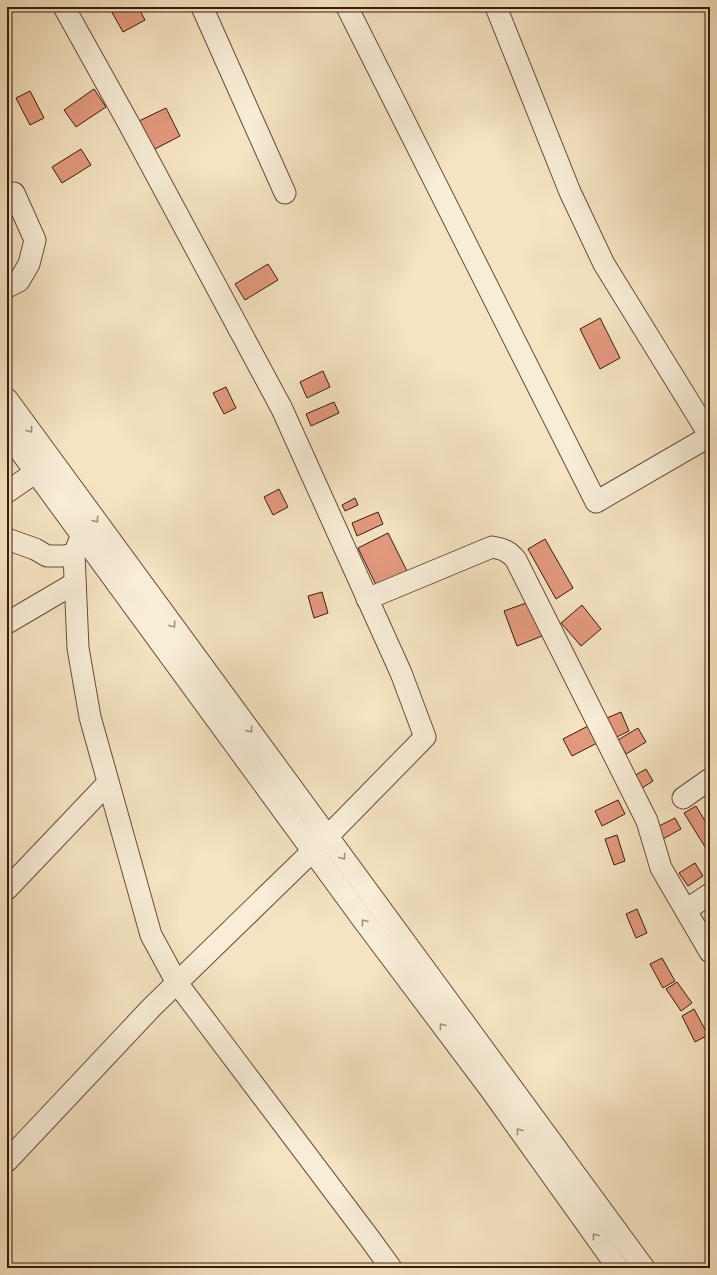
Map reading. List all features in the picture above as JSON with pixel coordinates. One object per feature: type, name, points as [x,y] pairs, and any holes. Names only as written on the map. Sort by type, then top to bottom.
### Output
[{"type":"street","points":[[7,1161],[152,1007],[328,836],[425,737],[401,673],[282,409],[129,124],[64,7]]},
{"type":"street","points":[[202,7],[284,193]]},
{"type":"street","points":[[347,7],[596,502],[710,436],[604,264],[570,192],[496,7]]},
{"type":"street","points":[[7,287],[19,281],[30,264],[35,240],[14,193]]},
{"type":"street","points":[[7,399],[644,1268]]},
{"type":"street","points":[[7,433],[36,472],[78,545],[312,851],[490,1089],[618,1268]]},
{"type":"street","points":[[7,492],[36,472]]},
{"type":"street","points":[[7,540],[35,549],[47,556],[64,556],[78,545]]},
{"type":"street","points":[[78,545],[75,583],[78,648],[90,717],[151,935],[177,983],[391,1268]]},
{"type":"street","points":[[367,598],[492,547],[506,550],[511,554],[516,560],[647,821],[661,868],[710,952]]},
{"type":"street","points":[[7,623],[75,583]]},
{"type":"street","points":[[683,798],[710,779]]},
{"type":"street","points":[[7,889],[108,783]]},
{"type":"street","points":[[686,910],[710,894]]},
{"type":"building","points":[[109,7],[138,7],[145,20],[123,32]]},
{"type":"building","points":[[94,89],[106,107],[76,127],[64,110]]},
{"type":"building","points":[[30,91],[44,118],[30,125],[16,98]]},
{"type":"building","points":[[166,108],[180,136],[153,150],[139,121]]},
{"type":"building","points":[[81,149],[91,165],[62,183],[52,167]]},
{"type":"building","points":[[268,264],[278,280],[245,300],[235,284]]},
{"type":"building","points":[[600,318],[620,358],[600,369],[580,329]]},
{"type":"building","points":[[323,371],[330,387],[307,398],[300,382]]},
{"type":"building","points":[[226,387],[236,408],[224,414],[213,393]]},
{"type":"building","points":[[334,402],[339,413],[311,426],[306,414]]},
{"type":"building","points":[[279,489],[288,507],[273,515],[264,497]]},
{"type":"building","points":[[355,498],[358,505],[345,511],[342,505]]},
{"type":"building","points":[[378,512],[383,524],[357,536],[352,523]]},
{"type":"building","points":[[388,533],[408,573],[378,589],[358,548]]},
{"type":"building","points":[[545,539],[573,588],[556,599],[528,549]]},
{"type":"building","points":[[322,592],[328,613],[314,618],[308,596]]},
{"type":"building","points":[[529,602],[542,636],[517,646],[504,611]]},
{"type":"building","points":[[582,605],[601,629],[581,646],[561,623]]},
{"type":"building","points":[[621,712],[629,731],[615,738],[607,718]]},
{"type":"building","points":[[588,726],[597,743],[572,756],[563,739]]},
{"type":"building","points":[[638,728],[646,742],[626,754],[618,740]]},
{"type":"building","points":[[646,769],[653,781],[639,790],[632,777]]},
{"type":"building","points":[[618,800],[625,814],[602,826],[595,811]]},
{"type":"building","points":[[696,806],[710,829],[710,855],[684,813]]},
{"type":"building","points":[[675,818],[681,829],[663,839],[657,827]]},
{"type":"building","points":[[617,835],[625,861],[614,865],[605,839]]},
{"type":"building","points":[[695,863],[703,876],[688,886],[679,873]]},
{"type":"building","points":[[637,909],[647,933],[636,938],[626,914]]},
{"type":"building","points":[[662,958],[675,981],[663,988],[650,964]]},
{"type":"building","points":[[677,982],[692,1003],[681,1011],[666,989]]},
{"type":"building","points":[[694,1009],[708,1035],[695,1042],[682,1016]]}]
